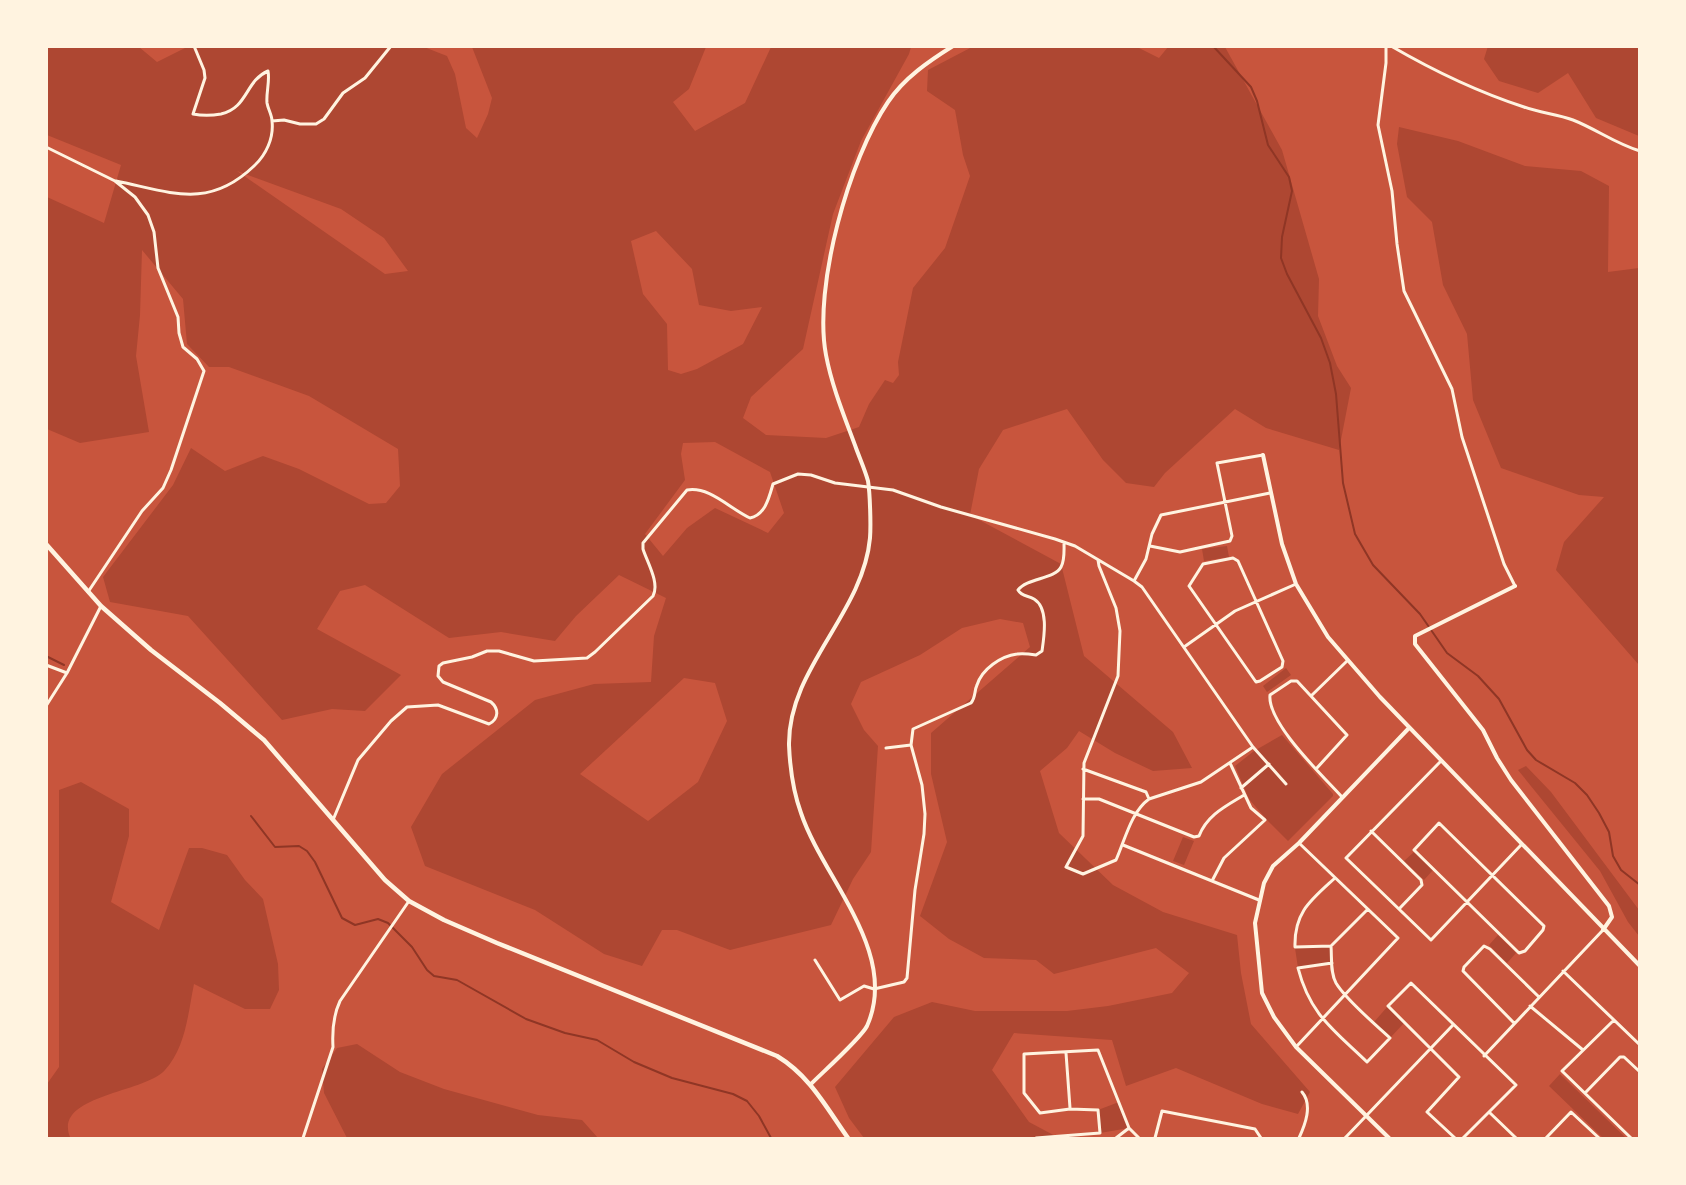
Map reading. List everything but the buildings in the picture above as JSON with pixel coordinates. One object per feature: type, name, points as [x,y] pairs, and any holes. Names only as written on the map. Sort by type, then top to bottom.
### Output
[{"type":"main road","points":[[46,544],[101,606],[151,650],[264,740],[385,880],[409,901],[444,920],[497,943],[777,1056],[794,1067],[811,1084],[848,1138]]},
{"type":"street","points":[[115,181],[179,194],[204,194],[219,190],[245,174],[263,158],[270,144],[272,121],[267,104],[268,71],[259,75],[239,105],[232,111],[204,117],[193,114],[205,78],[194,46]]},
{"type":"street","points":[[272,121],[284,120],[300,124],[316,124],[324,119],[343,93],[365,78],[391,46]]},
{"type":"street","points":[[811,1084],[866,1029],[873,1006],[874,989],[872,962],[858,924],[801,816],[791,778],[789,742],[792,718],[806,676],[832,632],[863,570],[870,538],[868,481],[835,391],[826,357],[822,332],[826,279],[840,219],[865,143],[889,100],[922,65],[953,46]]},
{"type":"street","points":[[1386,46],[1378,125],[1392,191],[1404,291],[1452,389],[1462,437],[1490,515],[1504,564],[1515,586],[1415,636],[1415,644],[1483,730],[1511,780],[1609,906],[1612,917],[1603,930],[1484,1056]]},
{"type":"street","points":[[1391,46],[1479,91],[1534,110],[1574,120],[1629,148],[1640,151]]},
{"type":"street","points":[[46,147],[115,181],[135,196],[148,215],[154,232],[158,268],[178,316],[183,347],[197,359],[204,371],[163,488],[142,511],[88,592]]},
{"type":"street","points":[[1150,546],[1180,552],[1230,541],[1232,536],[1216,463],[1263,455],[1282,544],[1296,584],[1328,637],[1347,661],[1440,761],[1640,966]]},
{"type":"street","points":[[333,820],[358,760],[380,733],[407,706],[438,705],[489,724],[494,721],[497,710],[491,702],[443,682],[438,674],[439,666],[443,663],[472,657],[487,651],[499,651],[534,661],[587,657],[596,652],[656,590],[642,549],[643,543],[687,490],[704,491],[750,518],[757,517],[773,484],[798,474],[811,475],[847,485],[893,490],[941,507],[1064,542],[1134,581],[1142,588],[1253,747],[1286,784]]},
{"type":"street","points":[[1134,581],[1146,559],[1152,534],[1161,514],[1270,494]]},
{"type":"street","points":[[816,960],[840,1000],[864,986],[874,989],[904,982],[908,974],[915,890],[925,814],[922,785],[911,745],[913,729],[971,702],[974,699],[978,682],[990,667],[1018,653],[1036,655],[1042,651],[1044,622],[1041,608],[1036,600],[1021,595],[1018,590],[1023,585],[1060,568],[1064,542]]},
{"type":"street","points":[[1233,558],[1238,561],[1256,602],[1283,661],[1282,667],[1256,682],[1189,586],[1203,564],[1233,558]]},
{"type":"street","points":[[1098,560],[1116,608],[1120,631],[1119,668],[1115,685],[1083,769],[1083,836],[1066,867],[1083,874],[1116,860],[1136,814],[1149,799],[1192,786],[1253,747]]},
{"type":"street","points":[[1184,647],[1215,624],[1296,584]]},
{"type":"street","points":[[46,706],[67,673],[101,606]]},
{"type":"street","points":[[1311,696],[1347,661]]},
{"type":"street","points":[[46,665],[67,673]]},
{"type":"street","points":[[1316,769],[1347,735],[1297,681],[1291,681],[1270,695],[1269,702],[1283,729],[1316,769],[1342,797]]},
{"type":"street","points":[[1389,1138],[1296,1047],[1274,1017],[1262,993],[1255,923],[1264,883],[1274,866],[1409,728]]},
{"type":"street","points":[[886,748],[911,745]]},
{"type":"street","points":[[1440,761],[1346,858],[1431,940],[1521,845]]},
{"type":"street","points":[[1212,881],[1224,858],[1265,820],[1251,808],[1230,763]]},
{"type":"street","points":[[1240,788],[1269,764]]},
{"type":"street","points":[[1083,769],[1146,792],[1149,799]]},
{"type":"street","points":[[1083,799],[1099,799],[1194,837],[1199,836],[1210,817],[1244,795]]},
{"type":"street","points":[[1439,823],[1544,926],[1543,930],[1525,951],[1519,953],[1467,902],[1414,850],[1439,823]]},
{"type":"street","points":[[1371,831],[1421,880],[1422,885],[1399,909]]},
{"type":"street","points":[[1296,1047],[1398,938],[1299,843]]},
{"type":"street","points":[[1123,845],[1259,900]]},
{"type":"street","points":[[1335,878],[1302,911],[1296,927],[1295,948],[1331,945],[1368,909]]},
{"type":"street","points":[[303,1138],[333,1047],[334,1013],[340,1000],[409,901]]},
{"type":"street","points":[[1331,945],[1336,983],[1390,1038],[1367,1062],[1322,1019],[1310,1003],[1303,988],[1298,968],[1332,963]]},
{"type":"street","points":[[1514,1023],[1463,971],[1464,967],[1484,946],[1490,949],[1539,997]]},
{"type":"street","points":[[1563,971],[1640,1045]]},
{"type":"street","points":[[1455,1138],[1427,1112],[1459,1077],[1388,1006],[1411,983],[1515,1085],[1463,1138]]},
{"type":"street","points":[[1530,1006],[1583,1050]]},
{"type":"street","points":[[1614,1020],[1562,1071],[1631,1138]]},
{"type":"street","points":[[1344,1138],[1453,1025]]},
{"type":"street","points":[[1035,1138],[1100,1133],[1098,1110],[1070,1109],[1040,1113],[1024,1094],[1024,1054],[1098,1050],[1129,1128],[1139,1138]]},
{"type":"street","points":[[1066,1053],[1070,1109]]},
{"type":"street","points":[[1585,1093],[1620,1056],[1640,1072]]},
{"type":"street","points":[[1299,1138],[1308,1102],[1302,1092]]},
{"type":"street","points":[[1155,1138],[1162,1111],[1255,1129],[1261,1138]]},
{"type":"street","points":[[1489,1112],[1516,1138]]},
{"type":"street","points":[[1546,1138],[1571,1112],[1599,1138]]},
{"type":"street","points":[[1116,1138],[1129,1128]]},
{"type":"shaded area","points":[[1488,46],[1639,47],[1639,136],[1596,118],[1568,73],[1538,93],[1499,81],[1484,59]]},
{"type":"shaded area","points":[[47,47],[139,47],[157,62],[187,47],[424,47],[447,56],[455,74],[466,128],[477,138],[488,114],[492,98],[472,47],[706,47],[689,89],[673,102],[695,131],[745,103],[771,47],[911,47],[861,141],[833,214],[803,349],[751,397],[743,418],[766,435],[826,438],[859,427],[869,404],[885,380],[893,383],[899,375],[898,362],[913,288],[945,248],[970,176],[963,155],[955,110],[927,91],[928,70],[972,47],[1137,47],[1159,58],[1168,47],[1225,47],[1282,150],[1319,279],[1318,316],[1337,366],[1351,388],[1339,450],[1266,428],[1235,409],[1165,473],[1154,487],[1126,483],[1103,460],[1067,409],[1003,430],[979,469],[970,515],[1061,564],[1084,656],[1173,732],[1192,768],[1153,771],[1115,753],[1079,731],[1067,748],[1040,771],[1059,833],[1113,885],[1163,912],[1237,935],[1241,973],[1251,1024],[1310,1092],[1298,1114],[1262,1104],[1176,1068],[1126,1086],[1112,1040],[1014,1033],[992,1070],[1029,1122],[1059,1138],[864,1138],[849,1118],[835,1087],[894,1017],[932,1002],[975,1011],[1067,1011],[1108,1006],[1172,993],[1189,973],[1156,948],[1054,974],[1036,960],[984,958],[949,939],[920,916],[947,842],[931,774],[931,733],[1030,647],[1023,623],[1000,619],[962,628],[920,655],[861,682],[851,704],[864,730],[878,746],[871,852],[853,879],[831,925],[730,950],[677,930],[662,930],[642,966],[604,954],[535,910],[425,866],[411,827],[442,774],[535,700],[594,684],[651,682],[654,636],[666,598],[619,575],[576,616],[555,641],[501,632],[449,638],[365,585],[340,591],[317,629],[401,675],[365,711],[332,709],[282,720],[188,616],[110,602],[103,577],[173,485],[191,448],[225,471],[263,456],[299,469],[369,504],[386,503],[400,486],[398,449],[309,396],[229,367],[209,367],[187,344],[183,299],[142,250],[136,356],[149,432],[80,443],[47,429],[47,197],[104,223],[121,165],[47,135]],"holes":[[[237,171],[341,209],[384,238],[408,271],[385,274]],[[656,231],[692,269],[699,305],[731,311],[762,307],[743,344],[697,369],[681,374],[668,370],[667,324],[643,294],[631,241]],[[715,442],[770,472],[784,513],[768,533],[715,508],[687,528],[663,556],[645,534],[685,480],[681,454],[683,443]],[[684,678],[715,683],[727,721],[698,782],[648,821],[580,774]]]},
{"type":"shaded area","points":[[1399,127],[1458,141],[1525,166],[1581,171],[1609,186],[1608,272],[1639,268],[1639,665],[1556,570],[1564,542],[1604,497],[1579,495],[1501,468],[1473,400],[1467,334],[1443,285],[1432,222],[1407,197],[1397,144]]},
{"type":"shaded area","points":[[1227,546],[1229,557],[1204,561],[1202,549]]},
{"type":"shaded area","points":[[1286,668],[1291,675],[1267,692],[1263,686]]},
{"type":"shaded area","points":[[1282,735],[1333,794],[1288,841],[1249,799],[1235,766],[1254,751]]},
{"type":"shaded area","points":[[1526,766],[1551,792],[1639,910],[1639,936],[1628,922],[1600,871],[1518,770]]},
{"type":"shaded area","points":[[81,782],[129,809],[129,836],[111,902],[159,930],[189,848],[202,848],[227,855],[245,880],[263,899],[278,964],[279,990],[270,1009],[245,1009],[194,984],[182,1040],[178,1051],[165,1070],[154,1078],[87,1103],[75,1112],[68,1123],[70,1137],[80,1138],[47,1138],[47,1084],[59,1067],[59,790]]},
{"type":"shaded area","points":[[1183,837],[1194,841],[1184,865],[1173,861]]},
{"type":"shaded area","points":[[1414,852],[1433,870],[1424,880],[1404,861]]},
{"type":"shaded area","points":[[1498,935],[1516,953],[1507,963],[1489,945]]},
{"type":"shaded area","points":[[1331,946],[1332,963],[1298,968],[1295,948]]},
{"type":"shaded area","points":[[1388,1006],[1404,1023],[1390,1038],[1374,1022]]},
{"type":"shaded area","points":[[357,1044],[400,1072],[444,1089],[538,1115],[582,1120],[598,1138],[347,1138],[324,1093],[322,1069],[337,1048]]},
{"type":"shaded area","points":[[1560,1074],[1626,1138],[1603,1138],[1549,1086]]},
{"type":"shaded area","points":[[1119,1102],[1129,1128],[1100,1133],[1098,1110]]},
{"type":"waterway","points":[[1213,46],[1251,87],[1257,101],[1268,145],[1289,177],[1292,191],[1282,237],[1281,258],[1321,338],[1330,363],[1336,394],[1343,483],[1355,534],[1373,565],[1420,614],[1447,653],[1478,676],[1499,699],[1527,750],[1536,760],[1575,783],[1587,795],[1609,832],[1613,856],[1621,870],[1640,885]]},
{"type":"waterway","points":[[46,656],[64,665]]},
{"type":"waterway","points":[[251,816],[275,847],[299,846],[307,851],[315,862],[342,918],[355,925],[378,919],[388,923],[412,947],[427,970],[434,976],[457,980],[526,1019],[565,1033],[597,1040],[634,1062],[672,1078],[733,1094],[747,1101],[759,1116],[771,1138]]}]
